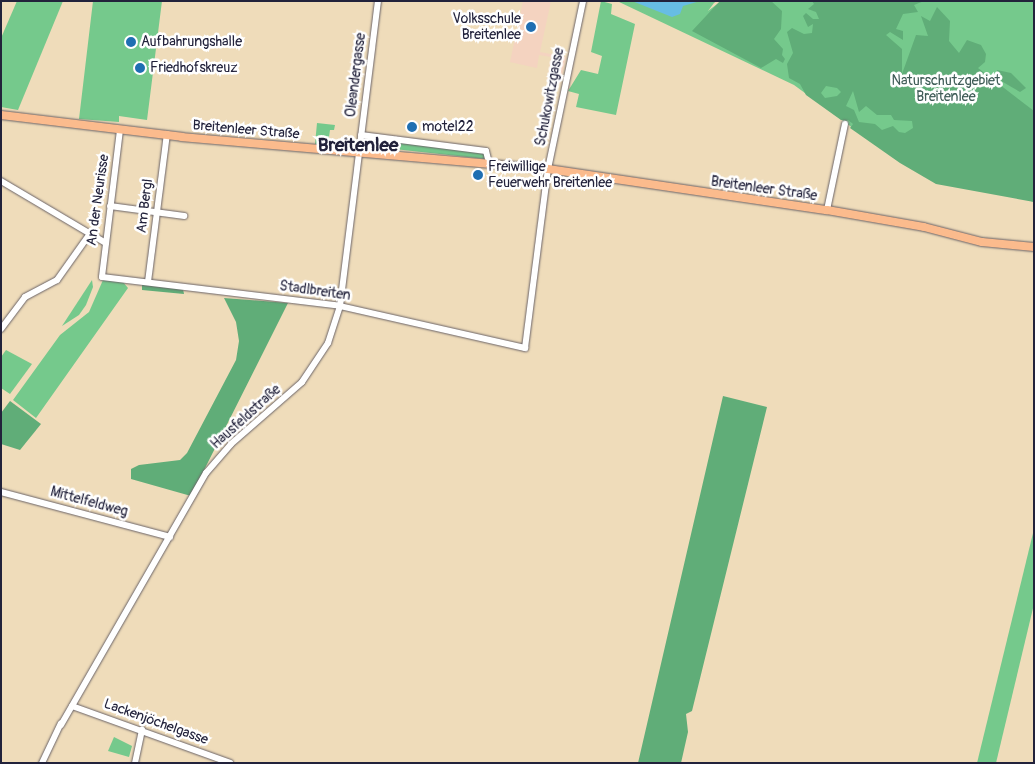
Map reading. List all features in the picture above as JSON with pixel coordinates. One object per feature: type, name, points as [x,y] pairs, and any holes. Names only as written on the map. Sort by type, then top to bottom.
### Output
[{"type":"main road","name":"Breitenleer Straße","points":[[1,115],[120,130],[334,152],[359,151],[548,169],[827,210],[924,228],[982,242],[1034,247]]},
{"type":"street","name":"Oleandergasse","points":[[359,151],[378,1]]},
{"type":"street","name":"Schukowitzgasse","points":[[525,348],[548,169],[582,1]]},
{"type":"street","points":[[827,210],[845,124]]},
{"type":"street","name":"An der Neurisse","points":[[100,274],[120,130]]},
{"type":"street","name":"Am Bergl","points":[[148,282],[167,134]]},
{"type":"street","points":[[361,135],[486,151],[489,163]]},
{"type":"street","name":"Hausfeldstraße","points":[[42,763],[61,725],[218,458],[310,373],[328,343],[340,306],[359,151]]},
{"type":"street","points":[[1,181],[104,242]]},
{"type":"street","points":[[110,206],[184,216]]},
{"type":"street","points":[[1,329],[25,297],[57,280],[89,234]]},
{"type":"street","name":"Stadlbreiten","points":[[100,274],[148,282],[340,306],[525,348]]},
{"type":"street","name":"Mittelfeldweg","points":[[1,492],[170,537]]},
{"type":"street","name":"Lackenjöchelgasse","points":[[72,706],[230,763]]},
{"type":"street","points":[[135,763],[142,730]]},
{"type":"shaded area","name":"Volksschule Breitenlee","points":[[523,1],[551,1],[540,52],[566,57],[560,84],[547,81],[551,57],[539,55],[537,68],[510,62]]},
{"type":"green space","points":[[17,1],[63,1],[18,110],[1,107],[1,38]]},
{"type":"green space","points":[[93,1],[162,1],[147,120],[119,116],[119,122],[79,119]]},
{"type":"green space","points":[[601,1],[612,4],[611,14],[635,24],[616,115],[576,107],[579,94],[568,91],[581,70],[598,74],[602,56],[591,52]]},
{"type":"green space","name":"Naturschutzgebiet Breitenlee","points":[[617,1],[717,1],[708,11],[721,1],[1034,1],[1034,202],[898,161],[794,85]]},
{"type":"green space","points":[[720,1],[771,1],[782,11],[781,29],[774,39],[783,49],[782,55],[785,59],[783,63],[776,59],[761,68],[692,31]]},
{"type":"green space","name":"Naturschutzgebiet Breitenlee","points":[[812,1],[924,1],[914,5],[918,12],[903,14],[896,29],[903,31],[903,40],[890,32],[886,35],[902,49],[902,74],[916,35],[928,36],[921,16],[930,21],[937,7],[950,21],[949,41],[959,53],[967,40],[981,45],[986,54],[985,62],[978,68],[1034,111],[1034,202],[936,184],[900,163],[850,128],[853,124],[848,120],[841,120],[806,95],[800,84],[789,78],[787,64],[793,53],[787,32],[792,28],[804,34],[812,33],[813,24],[808,27],[803,16],[806,13],[813,19],[819,19],[816,12],[808,9],[814,4]],"holes":[[[826,86],[837,88],[841,92],[837,96],[825,98],[821,93]],[[853,91],[859,112],[866,106],[877,115],[891,115],[894,120],[912,121],[913,128],[905,133],[899,132],[893,126],[882,130],[875,124],[859,122],[854,110],[846,106]]]},
{"type":"green space","points":[[997,70],[1011,73],[1026,88],[1020,92],[996,78]]},
{"type":"green space","points":[[317,123],[335,125],[334,130],[330,130],[328,145],[315,144]]},
{"type":"green space","points":[[372,139],[392,141],[391,148],[367,145],[367,141]]},
{"type":"green space","points":[[394,142],[484,153],[485,159],[394,149],[398,148]]},
{"type":"green space","points":[[92,280],[93,287],[86,305],[79,315],[62,326]]},
{"type":"green space","points":[[103,280],[123,282],[128,288],[36,418],[13,400],[60,335],[89,312]]},
{"type":"green space","points":[[142,284],[183,289],[184,294],[142,290]]},
{"type":"green space","points":[[224,298],[288,303],[191,496],[131,479],[131,469],[139,465],[180,460],[187,453],[236,360],[239,341],[236,322]]},
{"type":"green space","points":[[6,350],[32,364],[10,394],[1,388],[1,357]]},
{"type":"green space","points":[[723,396],[767,407],[692,711],[686,714],[688,732],[681,763],[638,763]]},
{"type":"green space","points":[[10,401],[41,424],[20,450],[1,444],[1,413]]},
{"type":"green space","points":[[1034,529],[1034,604],[996,763],[977,763]]},
{"type":"green space","points":[[114,737],[132,746],[129,757],[108,751]]},
{"type":"water","points":[[632,1],[700,1],[683,6],[680,14],[672,17]]},
{"type":"place","name":"Volksschule Breitenlee","points":[[531,27]]},
{"type":"place","name":"Aufbahrungshalle","points":[[131,42]]},
{"type":"place","name":"Friedhofskreuz","points":[[140,68]]},
{"type":"place","name":"motel22","points":[[412,127]]},
{"type":"place","name":"Freiwillige Feuerwehr Breitenlee","points":[[478,175]]},
{"type":"district","name":"Breitenlee","points":[[358,146]]}]
